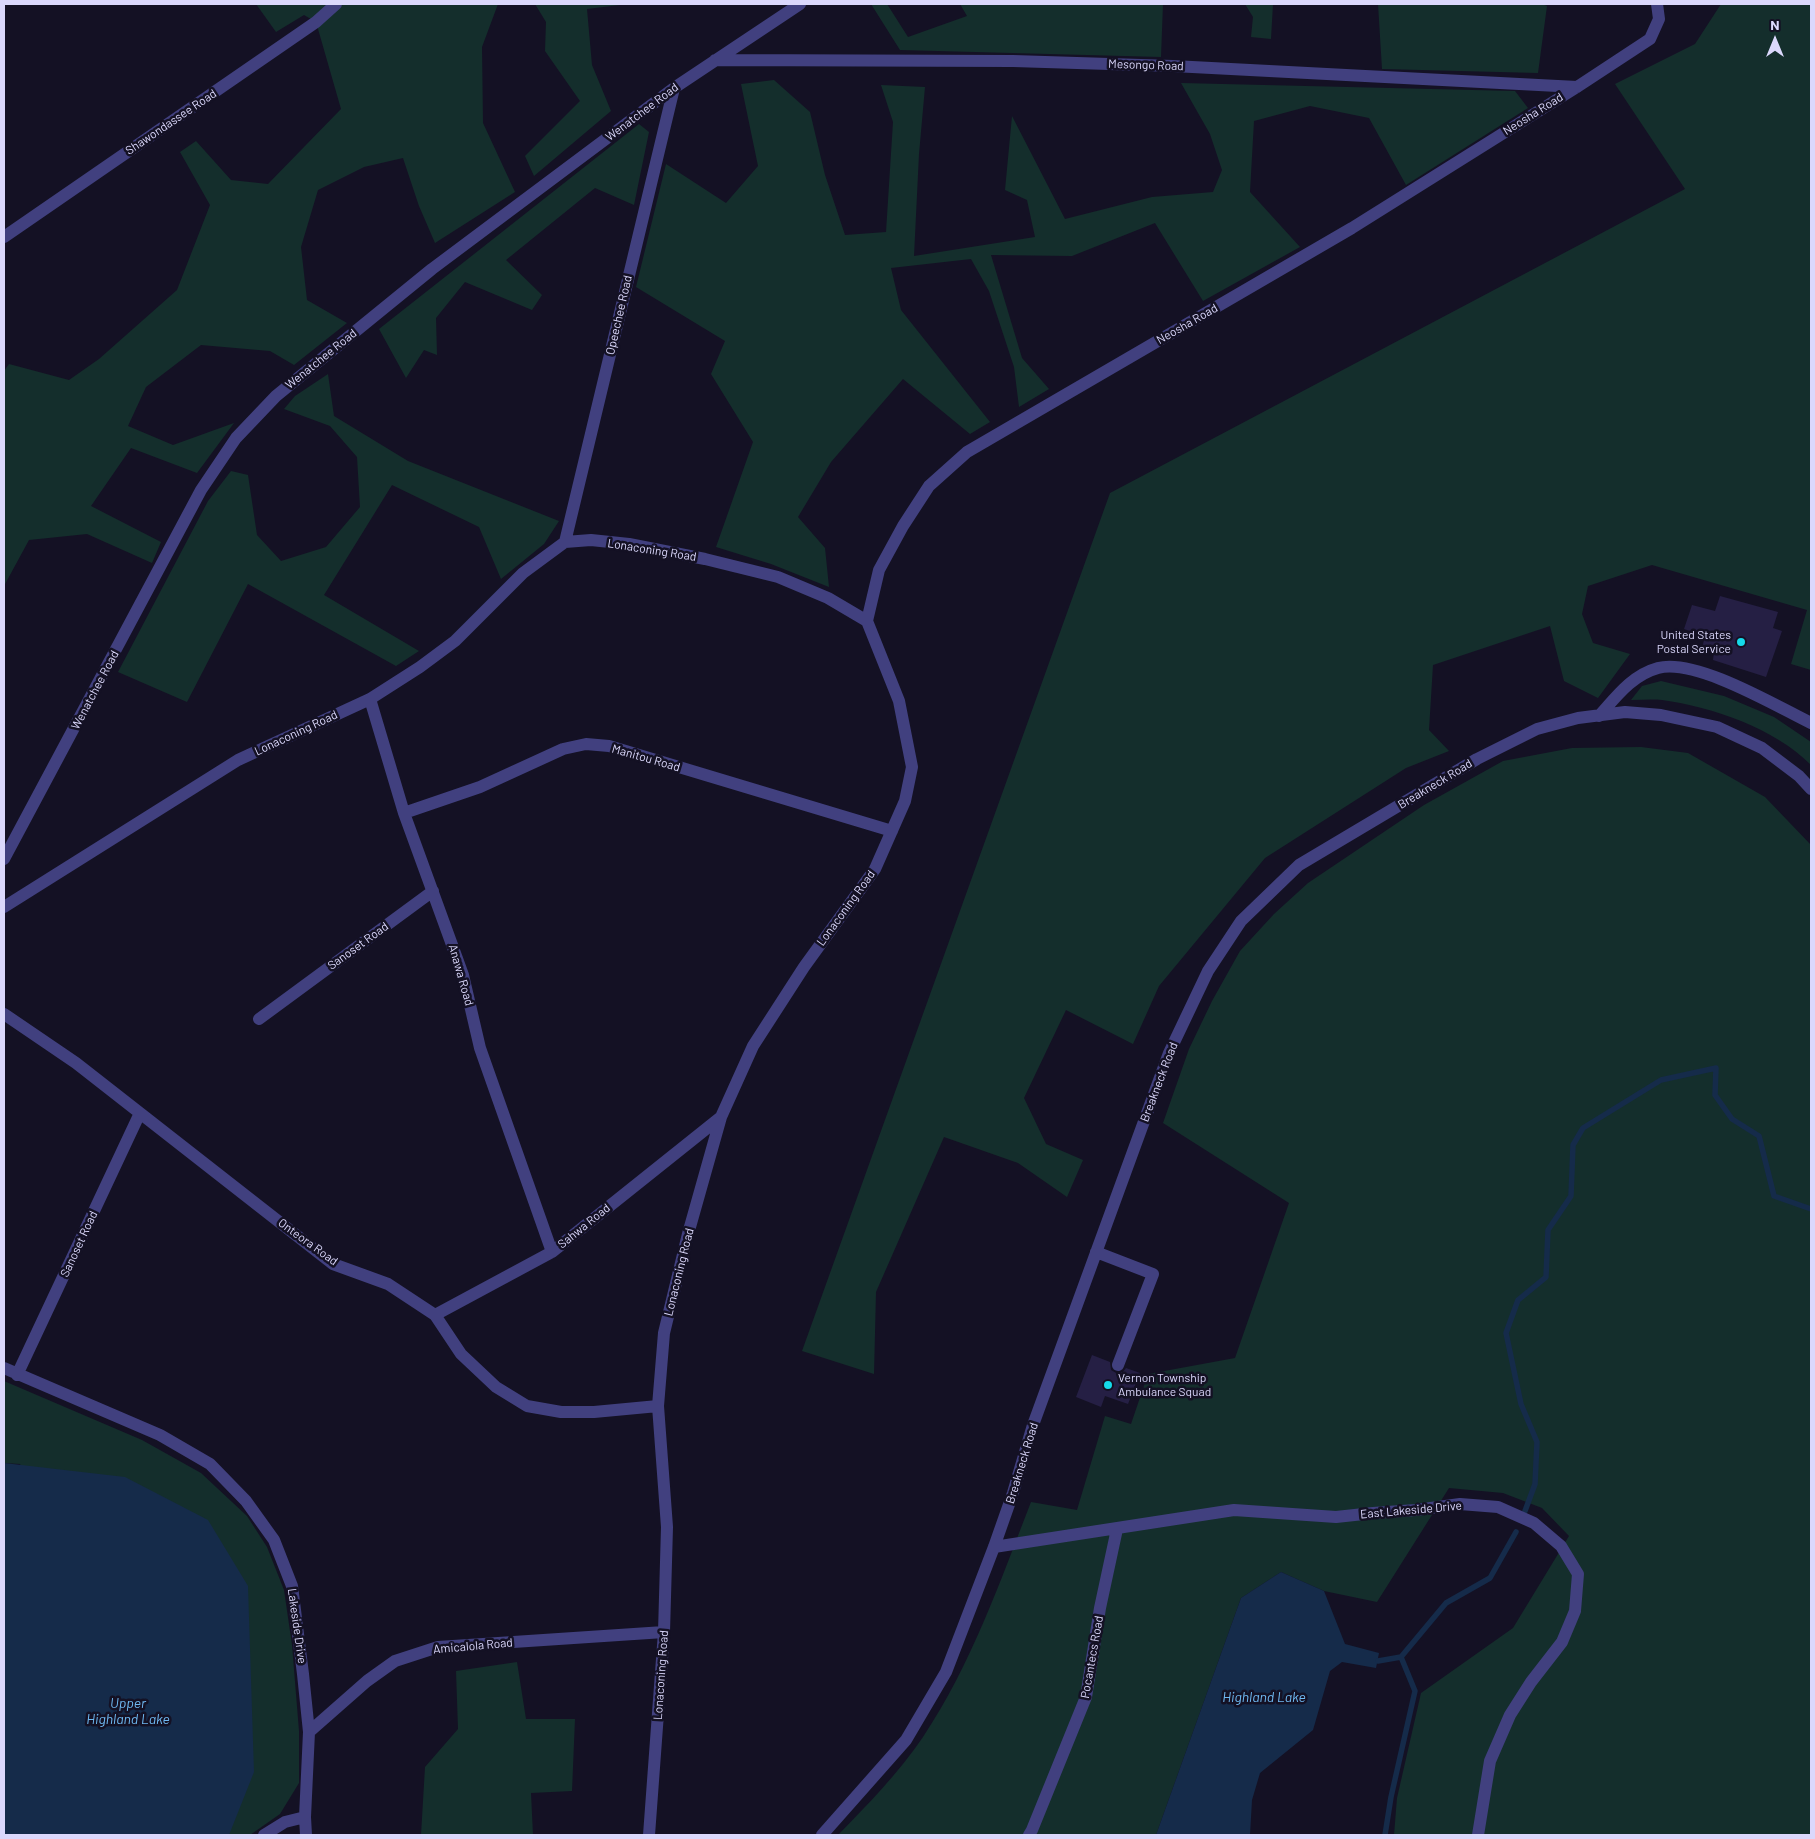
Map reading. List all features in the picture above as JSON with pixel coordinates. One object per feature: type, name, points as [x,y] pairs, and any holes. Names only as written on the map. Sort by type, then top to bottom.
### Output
[{"type":"street","name":"Shawondassee Road","points":[[4,237],[316,22],[336,4]]},
{"type":"street","name":"Wenatchee Road","points":[[4,859],[201,490],[236,438],[276,396],[432,269],[674,88],[800,4]]},
{"type":"street","points":[[1577,87],[1650,39],[1659,19],[1657,4]]},
{"type":"street","name":"Mesongo Road","points":[[716,60],[1069,63],[1173,66],[1577,87]]},
{"type":"street","name":"Neosha Road","points":[[867,621],[879,570],[903,526],[929,486],[967,452],[1352,228],[1577,87]]},
{"type":"street","name":"Opeechee Road","points":[[565,542],[674,88]]},
{"type":"street","name":"Lonaconing Road","points":[[4,907],[238,760],[370,699],[420,667],[455,641],[523,573],[565,542],[591,540],[629,544],[705,559],[778,577],[828,598],[867,621],[899,701],[912,767],[905,801],[875,869],[804,967],[753,1046],[721,1117],[688,1234],[664,1333],[658,1406],[667,1528],[664,1632],[649,1835]]},
{"type":"street","points":[[1599,716],[1632,681],[1659,668],[1688,668],[1728,682],[1811,723]]},
{"type":"street","name":"Anawa Road","points":[[370,699],[404,813],[464,975],[480,1048],[552,1252]]},
{"type":"street","name":"Breakneck Road","points":[[822,1835],[906,1740],[946,1672],[994,1547],[1013,1493],[1033,1426],[1170,1053],[1208,971],[1241,921],[1299,865],[1477,759],[1537,729],[1578,718],[1625,712],[1661,715],[1717,727],[1762,748],[1799,776],[1811,789]]},
{"type":"street","name":"Manitou Road","points":[[404,813],[480,787],[564,749],[586,744],[609,746],[892,831]]},
{"type":"street","name":"Sanoset Road","points":[[258,1019],[433,891]]},
{"type":"street","name":"Onteora Road","points":[[4,1014],[76,1064],[333,1264],[388,1284],[435,1315],[460,1354],[496,1387],[527,1406],[561,1412],[594,1412],[658,1406]]},
{"type":"street","name":"Sanoset Road","points":[[17,1375],[140,1113]]},
{"type":"street","name":"Sahwa Road","points":[[435,1315],[552,1252],[721,1117]]},
{"type":"street","points":[[1096,1252],[1153,1274],[1118,1365]]},
{"type":"street","name":"Lakeside Drive","points":[[4,1368],[160,1435],[210,1464],[246,1501],[274,1540],[292,1586],[309,1732],[305,1817],[306,1835]]},
{"type":"street","name":"East Lakeside Drive","points":[[994,1547],[1234,1510],[1336,1517],[1460,1504],[1498,1506],[1534,1523],[1561,1546],[1578,1574],[1575,1611],[1562,1642],[1531,1682],[1510,1715],[1490,1761],[1478,1835]]},
{"type":"street","name":"Pocantecs Road","points":[[1028,1835],[1032,1830],[1086,1697],[1100,1608],[1117,1529]]},
{"type":"street","name":"Amicalola Road","points":[[309,1732],[367,1681],[395,1660],[438,1647],[664,1632]]},
{"type":"street","points":[[264,1835],[285,1822],[305,1817]]},
{"type":"green space","points":[[256,4],[498,4],[482,47],[483,123],[515,192],[435,243],[419,206],[403,158],[364,167],[318,190],[301,247],[307,300],[347,323],[294,365],[270,351],[201,345],[146,387],[128,426],[173,445],[234,423],[197,473],[131,448],[91,506],[161,542],[152,563],[87,534],[29,540],[4,586],[4,371],[9,364],[69,380],[99,359],[177,290],[210,205],[180,152],[196,141],[231,180],[268,184],[341,109],[316,22],[304,15],[276,32]]},
{"type":"green space","points":[[535,4],[628,4],[587,9],[592,65],[611,111],[534,176],[525,156],[580,101],[545,51],[546,22]]},
{"type":"green space","points":[[871,4],[887,4],[908,37],[967,16],[960,4],[1163,4],[1161,57],[900,50]]},
{"type":"green space","points":[[1245,4],[1273,4],[1271,39],[1251,37],[1253,17]]},
{"type":"green space","points":[[1378,4],[1542,4],[1547,6],[1538,73],[1382,69]]},
{"type":"green space","points":[[1721,4],[1811,4],[1811,670],[1791,664],[1807,610],[1652,565],[1588,586],[1582,614],[1593,643],[1630,654],[1598,698],[1564,681],[1550,626],[1433,665],[1429,730],[1449,751],[1406,768],[1265,858],[1159,986],[1133,1044],[1066,1010],[1024,1098],[1046,1144],[1083,1160],[1067,1197],[1018,1163],[944,1137],[876,1292],[874,1374],[802,1351],[1110,493],[1685,189],[1615,84],[1695,44]]},
{"type":"green space","points":[[774,80],[810,112],[825,175],[845,235],[886,232],[893,122],[881,85],[925,87],[919,154],[914,256],[1035,237],[1027,200],[1005,190],[1012,116],[1065,219],[1152,197],[1213,192],[1222,170],[1210,134],[1181,83],[1515,91],[1528,108],[1406,185],[1369,118],[1310,106],[1254,121],[1250,192],[1300,247],[1203,301],[1155,223],[1072,256],[991,255],[1022,358],[1049,389],[1019,407],[1014,367],[989,291],[971,259],[891,268],[901,310],[990,422],[970,434],[903,379],[831,462],[798,517],[825,548],[829,587],[771,564],[716,547],[753,442],[711,374],[725,341],[636,287],[666,164],[726,203],[758,166],[741,84]]},
{"type":"green space","points":[[639,124],[649,132],[634,205],[595,188],[506,260],[542,295],[532,310],[465,282],[436,318],[437,355],[424,350],[406,378],[379,329]]},
{"type":"green space","points":[[328,374],[334,416],[408,461],[559,521],[544,544],[501,579],[479,527],[392,485],[324,595],[419,651],[396,666],[248,584],[187,702],[118,672],[208,501],[231,471],[248,475],[257,535],[281,561],[326,547],[360,507],[357,457],[330,426],[284,409],[295,396]]},
{"type":"green space","points":[[1661,681],[1724,696],[1774,717],[1811,742],[1811,765],[1779,740],[1742,721],[1682,703],[1662,700],[1631,700],[1642,686]]},
{"type":"green space","points":[[1641,747],[1688,753],[1765,797],[1811,845],[1811,1835],[1394,1835],[1397,1798],[1421,1693],[1513,1628],[1569,1536],[1542,1508],[1503,1493],[1449,1488],[1377,1602],[1324,1591],[1281,1572],[1241,1598],[1156,1835],[838,1835],[903,1764],[940,1710],[970,1652],[1031,1502],[1077,1510],[1105,1416],[1131,1424],[1148,1374],[1235,1358],[1289,1203],[1163,1123],[1189,1049],[1212,1001],[1240,951],[1274,914],[1308,883],[1424,805],[1503,761],[1572,748]]},
{"type":"green space","points":[[4,1381],[142,1440],[201,1473],[247,1516],[267,1547],[284,1590],[292,1645],[299,1731],[299,1783],[280,1814],[250,1835],[229,1835],[20,1464],[4,1463]]},
{"type":"green space","points":[[517,1662],[526,1719],[575,1719],[572,1791],[531,1793],[533,1835],[421,1835],[425,1767],[458,1729],[456,1671]]},
{"type":"water","name":"Upper Highland Lake","points":[[4,1463],[125,1477],[208,1520],[248,1586],[254,1772],[229,1835],[4,1835]]},
{"type":"water","name":"Highland Lake","points":[[1281,1572],[1324,1591],[1345,1644],[1379,1653],[1376,1668],[1342,1662],[1330,1671],[1313,1730],[1260,1773],[1252,1800],[1250,1835],[1156,1835],[1241,1598]]},
{"type":"building","name":"United States Postal Service","points":[[1720,596],[1778,612],[1773,628],[1782,631],[1766,677],[1713,660],[1714,652],[1702,648],[1705,636],[1684,629],[1692,605],[1715,611]]},
{"type":"building","name":"Vernon Township Ambulance Squad","points":[[1092,1355],[1110,1362],[1111,1370],[1116,1373],[1123,1372],[1126,1368],[1140,1373],[1128,1404],[1105,1396],[1101,1407],[1076,1397]]},
{"type":"waterway","points":[[1525,1511],[1535,1484],[1537,1442],[1521,1404],[1506,1333],[1518,1300],[1546,1277],[1548,1230],[1571,1196],[1573,1145],[1583,1128],[1661,1080],[1716,1068],[1715,1095],[1732,1119],[1759,1136],[1774,1196],[1811,1209]]},
{"type":"waterway","points":[[1378,1661],[1401,1657],[1446,1603],[1490,1578],[1516,1532]]},
{"type":"waterway","points":[[1385,1835],[1391,1797],[1415,1691],[1401,1657]]},
{"type":"place","name":"United States Postal Service","points":[[1741,642]]},
{"type":"place","name":"Vernon Township Ambulance Squad","points":[[1108,1385]]}]
